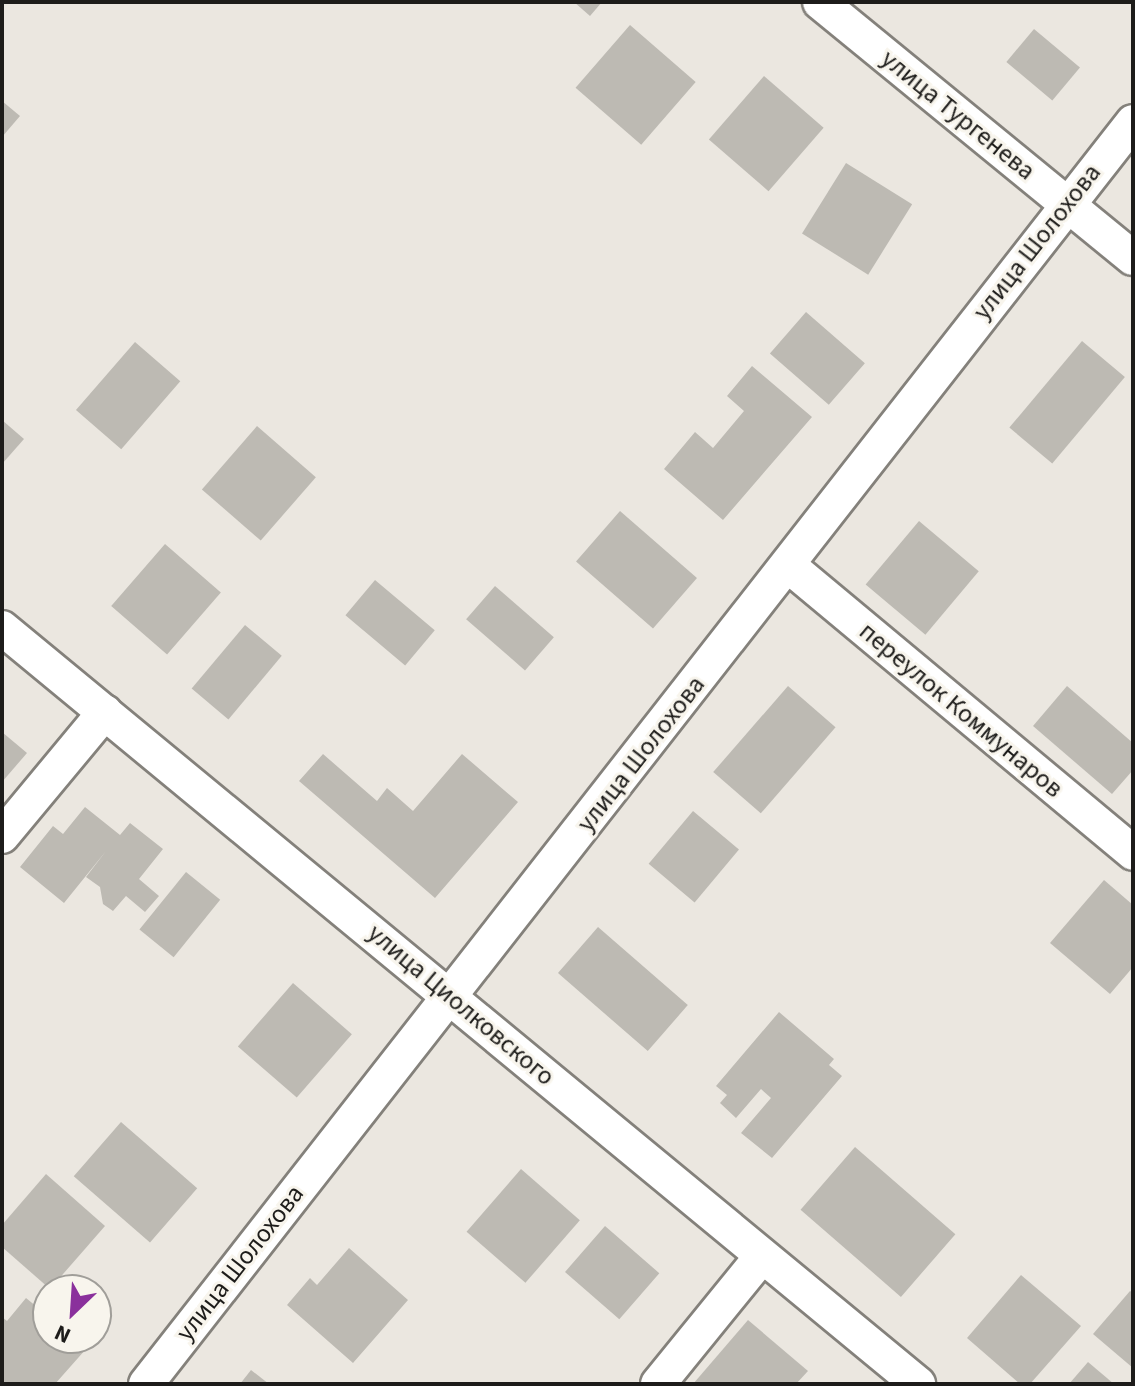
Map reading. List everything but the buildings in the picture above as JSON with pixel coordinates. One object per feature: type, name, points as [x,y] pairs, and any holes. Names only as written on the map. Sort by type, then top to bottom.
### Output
[{"type":"street","name":"улица Тургенева","points":[[820,2],[1133,258]]},
{"type":"street","name":"улица Шолохова","points":[[146,1384],[789,566],[1066,202],[1133,122]]},
{"type":"street","name":"переулок Коммунаров","points":[[789,566],[1133,853]]},
{"type":"street","name":"улица Циолковского","points":[[2,628],[918,1384]]},
{"type":"street","points":[[2,836],[105,712]]},
{"type":"street","points":[[658,1384],[762,1256]]}]
